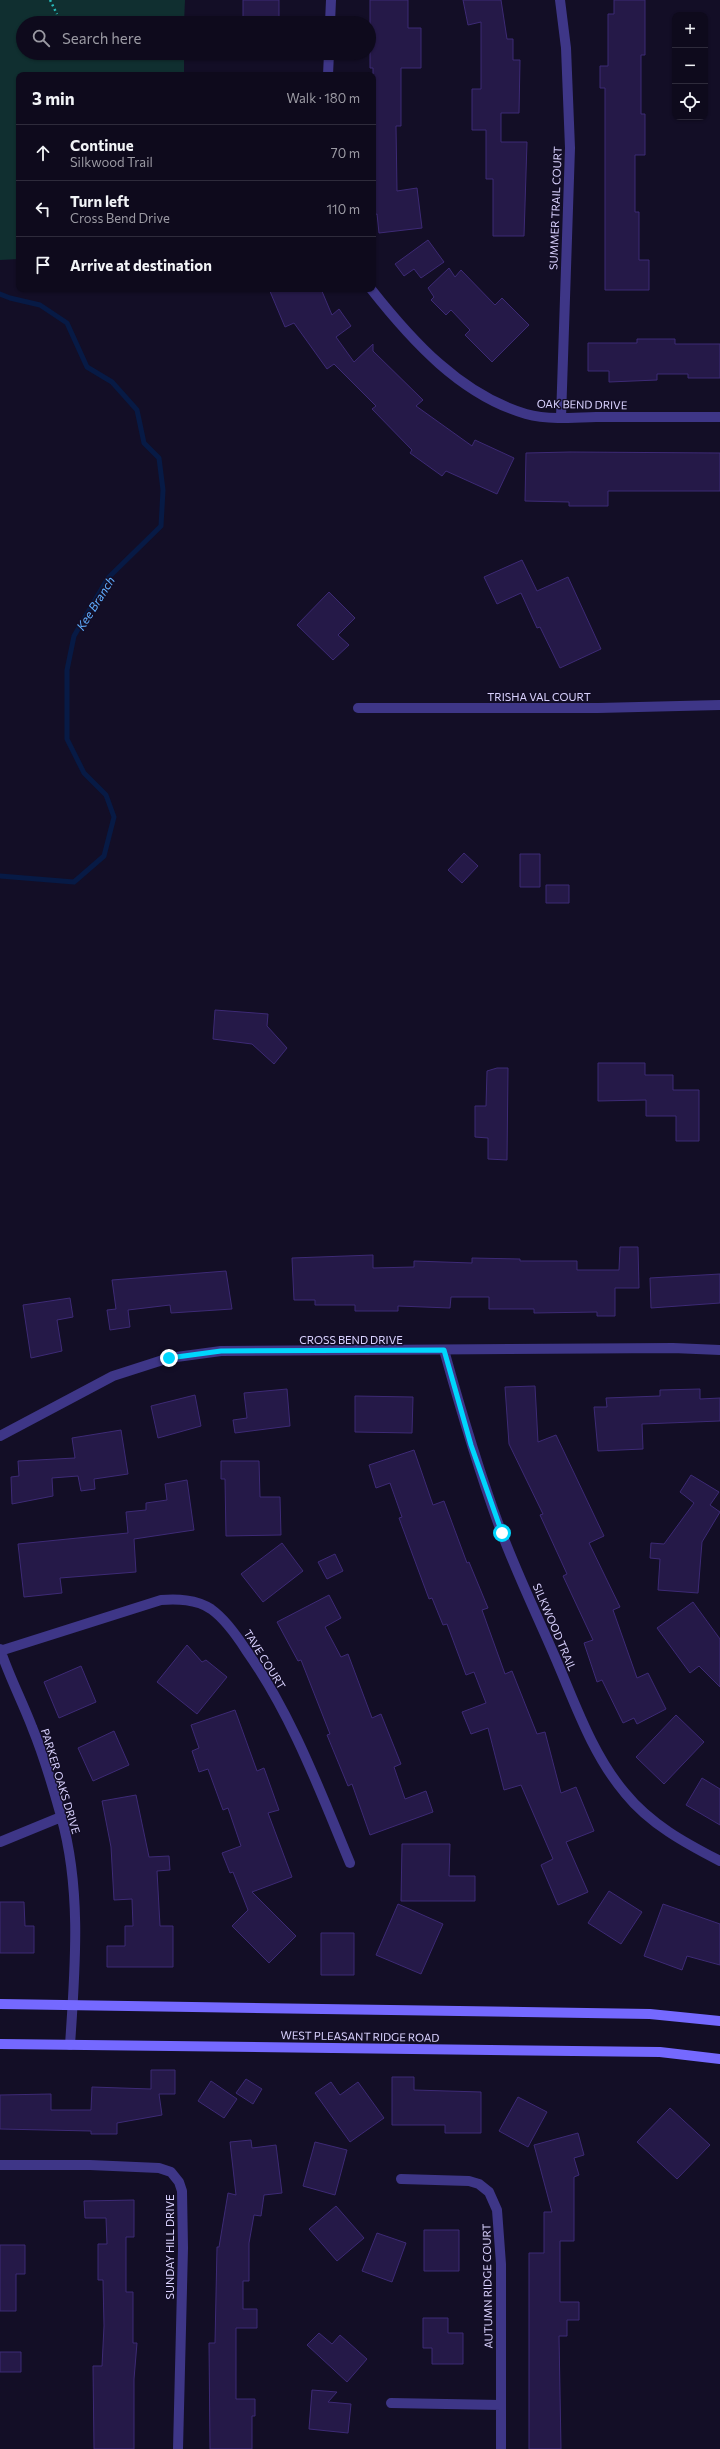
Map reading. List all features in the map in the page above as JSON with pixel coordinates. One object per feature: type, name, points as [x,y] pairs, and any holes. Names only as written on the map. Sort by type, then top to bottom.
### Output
[{"type":"main road","points":[[0,2004],[650,2014],[720,2020]]},
{"type":"main road","name":"WEST PLEASANT RIDGE ROAD","points":[[0,2044],[660,2052],[720,2059]]},
{"type":"street","points":[[330,16],[331,0]]},
{"type":"street","name":"SUMMER TRAIL COURT","points":[[560,0],[566,48],[570,148],[561,418]]},
{"type":"street","points":[[328,72],[329,60]]},
{"type":"street","name":"OAK BEND DRIVE","points":[[374,292],[423,348],[466,385],[494,401],[527,415],[561,418],[720,417]]},
{"type":"street","name":"TRISHA VAL COURT","points":[[358,708],[591,708],[720,704]]},
{"type":"street","name":"CROSS BEND DRIVE","points":[[0,1436],[113,1376],[169,1358],[221,1351],[673,1348],[720,1350]]},
{"type":"street","name":"SILKWOOD TRAIL","points":[[444,1350],[471,1445],[502,1533],[580,1714],[603,1762],[625,1794],[652,1821],[683,1842],[720,1861]]},
{"type":"street","name":"TAVE COURT","points":[[0,1650],[161,1600],[183,1599],[210,1608],[234,1633],[260,1669],[302,1749],[350,1863]]},
{"type":"street","name":"PARKER OAKS DRIVE","points":[[0,1650],[33,1729],[61,1817],[69,1851],[73,1893],[72,2005],[70,2045]]},
{"type":"street","points":[[0,1842],[61,1817]]},
{"type":"street","name":"SUNDAY HILL DRIVE","points":[[0,2165],[90,2165],[160,2168],[171,2172],[179,2182],[182,2191],[183,2248],[178,2449]]},
{"type":"street","name":"AUTUMN RIDGE COURT","points":[[401,2179],[469,2181],[479,2184],[493,2197],[497,2210],[501,2264],[501,2449]]},
{"type":"street","points":[[391,2403],[501,2405]]},
{"type":"path","points":[[50,0],[57,14]]},
{"type":"green space","points":[[0,0],[185,0],[184,16],[16,16],[16,60],[184,60],[184,72],[16,72],[16,259],[0,260]]},
{"type":"building","points":[[243,0],[279,0],[279,16],[243,16]]},
{"type":"building","points":[[370,0],[408,0],[408,28],[421,28],[421,68],[401,68],[401,126],[396,126],[397,191],[417,188],[422,228],[379,233],[376,214],[376,72],[373,72],[373,68],[370,68],[370,60],[376,60],[376,16],[370,16]]},
{"type":"building","points":[[463,0],[501,0],[507,39],[513,39],[513,60],[520,60],[519,113],[501,113],[501,142],[527,142],[524,236],[493,236],[493,179],[486,179],[486,130],[472,130],[472,89],[481,89],[481,22],[468,25]]},
{"type":"building","points":[[614,0],[645,0],[645,55],[641,55],[641,114],[645,114],[645,155],[635,155],[635,212],[639,212],[639,260],[649,260],[649,290],[605,290],[605,88],[600,88],[600,66],[608,66],[608,14],[614,14]]},
{"type":"building","points":[[428,240],[444,262],[421,278],[414,269],[404,276],[395,264]]},
{"type":"building","points":[[449,268],[455,277],[461,270],[495,305],[502,298],[529,325],[492,362],[465,335],[470,330],[451,310],[446,315],[431,300],[434,297],[428,288]]},
{"type":"building","points":[[270,292],[322,292],[332,315],[339,309],[351,326],[336,337],[354,362],[373,344],[373,351],[423,400],[416,406],[472,446],[475,440],[514,458],[497,494],[446,471],[442,476],[410,453],[412,450],[372,409],[376,406],[334,364],[327,369],[294,323],[285,327]]},
{"type":"building","points":[[637,339],[675,339],[675,344],[720,344],[720,378],[688,378],[688,374],[657,374],[657,380],[609,382],[609,371],[588,371],[588,343],[637,343]]},
{"type":"building","points":[[526,453],[720,453],[720,491],[608,491],[608,506],[569,506],[569,502],[525,501]]},
{"type":"building","points":[[522,560],[537,591],[568,577],[601,649],[560,668],[540,627],[537,628],[521,593],[497,604],[484,577]]},
{"type":"building","points":[[329,592],[355,618],[338,635],[349,645],[333,660],[297,625]]},
{"type":"building","points":[[464,853],[478,866],[462,883],[448,870]]},
{"type":"building","points":[[520,854],[540,854],[540,887],[520,887]]},
{"type":"building","points":[[546,885],[569,885],[569,903],[546,903]]},
{"type":"building","points":[[215,1010],[268,1014],[267,1026],[287,1048],[274,1064],[252,1044],[213,1039]]},
{"type":"building","points":[[598,1063],[645,1063],[645,1075],[673,1075],[673,1090],[699,1090],[699,1141],[676,1141],[676,1116],[646,1116],[646,1100],[598,1101]]},
{"type":"building","points":[[497,1068],[508,1068],[507,1160],[488,1159],[488,1138],[475,1137],[475,1106],[486,1106],[487,1071]]},
{"type":"building","points":[[620,1247],[638,1247],[639,1288],[615,1288],[615,1316],[597,1316],[597,1312],[534,1313],[534,1309],[489,1309],[489,1297],[451,1297],[450,1308],[398,1306],[398,1311],[355,1311],[355,1305],[315,1305],[315,1300],[294,1300],[292,1258],[373,1255],[373,1268],[414,1267],[414,1261],[472,1263],[472,1258],[520,1259],[520,1261],[577,1261],[577,1270],[619,1270]]},
{"type":"building","points":[[226,1271],[232,1309],[171,1313],[170,1305],[128,1310],[130,1327],[110,1330],[107,1310],[116,1309],[112,1280]]},
{"type":"building","points":[[720,1274],[720,1303],[651,1308],[650,1278]]},
{"type":"building","points":[[70,1298],[73,1317],[57,1320],[62,1351],[31,1358],[23,1305]]},
{"type":"building","points":[[535,1386],[538,1442],[556,1435],[604,1536],[589,1543],[620,1607],[613,1610],[637,1678],[648,1673],[666,1709],[637,1724],[634,1718],[623,1723],[602,1680],[597,1682],[584,1643],[593,1640],[563,1576],[567,1574],[540,1515],[543,1514],[509,1444],[505,1387]]},
{"type":"building","points":[[287,1389],[290,1426],[235,1433],[233,1420],[247,1418],[244,1393]]},
{"type":"building","points":[[700,1389],[700,1399],[720,1398],[720,1421],[642,1424],[643,1449],[598,1451],[594,1407],[607,1407],[606,1398],[660,1396],[660,1390]]},
{"type":"building","points":[[195,1395],[201,1426],[158,1438],[151,1406]]},
{"type":"building","points":[[355,1396],[413,1397],[412,1433],[355,1432]]},
{"type":"building","points":[[121,1430],[128,1474],[94,1479],[95,1489],[81,1491],[78,1476],[52,1478],[53,1496],[12,1504],[11,1477],[19,1476],[18,1461],[75,1458],[72,1438]]},
{"type":"building","points":[[414,1450],[433,1505],[444,1501],[467,1563],[469,1562],[488,1608],[482,1610],[505,1674],[512,1671],[537,1734],[545,1732],[561,1793],[576,1787],[594,1831],[566,1842],[588,1892],[558,1905],[541,1865],[553,1859],[521,1785],[504,1790],[488,1728],[471,1734],[462,1712],[486,1703],[474,1672],[466,1675],[447,1624],[443,1625],[432,1598],[429,1599],[399,1518],[402,1517],[390,1483],[376,1488],[369,1465]]},
{"type":"building","points":[[221,1461],[259,1461],[260,1497],[280,1497],[281,1535],[226,1536],[225,1479],[221,1479]]},
{"type":"building","points":[[691,1475],[719,1492],[710,1505],[720,1512],[702,1542],[698,1593],[658,1590],[660,1559],[650,1558],[651,1543],[664,1544],[694,1503],[680,1492]]},
{"type":"building","points":[[187,1480],[194,1530],[134,1539],[136,1572],[60,1578],[62,1593],[24,1597],[18,1544],[128,1533],[126,1512],[146,1510],[146,1503],[167,1500],[165,1484]]},
{"type":"building","points":[[282,1543],[303,1571],[263,1602],[241,1574]]},
{"type":"building","points":[[335,1554],[343,1571],[327,1579],[318,1562]]},
{"type":"building","points":[[329,1595],[341,1618],[325,1627],[341,1657],[348,1654],[372,1718],[381,1714],[401,1764],[394,1767],[405,1799],[426,1791],[433,1812],[370,1835],[352,1784],[348,1786],[327,1735],[330,1734],[301,1660],[298,1661],[277,1622]]},
{"type":"building","points":[[693,1602],[720,1639],[720,1687],[699,1666],[690,1673],[657,1628]]},
{"type":"building","points":[[187,1645],[202,1662],[206,1660],[227,1677],[197,1714],[157,1682]]},
{"type":"building","points":[[81,1666],[96,1702],[59,1718],[44,1682]]},
{"type":"building","points":[[235,1710],[257,1771],[264,1768],[279,1810],[268,1813],[292,1877],[252,1892],[296,1936],[269,1963],[232,1926],[248,1910],[233,1872],[230,1873],[222,1853],[241,1846],[228,1808],[223,1810],[208,1769],[199,1772],[192,1751],[199,1748],[191,1725]]},
{"type":"building","points":[[676,1715],[704,1742],[664,1784],[636,1757]]},
{"type":"building","points":[[114,1731],[129,1765],[93,1781],[78,1748]]},
{"type":"building","points":[[702,1778],[720,1789],[720,1825],[686,1805]]},
{"type":"building","points":[[136,1795],[149,1857],[169,1856],[170,1870],[157,1871],[160,1926],[173,1926],[173,1967],[107,1967],[107,1946],[125,1946],[125,1926],[133,1926],[132,1899],[114,1900],[111,1847],[102,1801]]},
{"type":"building","points":[[402,1844],[450,1844],[449,1876],[475,1876],[475,1901],[401,1901]]},
{"type":"building","points":[[609,1891],[642,1912],[621,1944],[588,1923]]},
{"type":"building","points":[[0,1902],[24,1902],[25,1926],[34,1926],[34,1953],[0,1953]]},
{"type":"building","points":[[398,1904],[443,1924],[421,1974],[376,1955]]},
{"type":"building","points":[[663,1904],[720,1924],[720,1965],[687,1956],[682,1970],[644,1956]]},
{"type":"building","points":[[321,1933],[354,1933],[354,1975],[321,1975]]},
{"type":"building","points":[[151,2070],[175,2070],[175,2094],[159,2094],[162,2115],[117,2123],[117,2134],[91,2134],[91,2131],[0,2129],[0,2095],[51,2094],[51,2110],[91,2110],[92,2087],[151,2089]]},
{"type":"building","points":[[392,2077],[414,2077],[414,2090],[481,2092],[481,2133],[445,2133],[445,2125],[392,2125]]},
{"type":"building","points":[[246,2079],[262,2089],[253,2104],[236,2093]]},
{"type":"building","points":[[211,2081],[237,2099],[224,2118],[198,2101]]},
{"type":"building","points":[[331,2082],[340,2095],[358,2082],[384,2118],[350,2142],[315,2093]]},
{"type":"building","points":[[518,2097],[547,2112],[528,2147],[499,2131]]},
{"type":"building","points":[[670,2108],[710,2145],[677,2179],[637,2142]]},
{"type":"building","points":[[578,2133],[584,2155],[574,2158],[579,2175],[574,2177],[574,2241],[560,2241],[560,2302],[579,2302],[579,2320],[567,2320],[567,2336],[559,2336],[561,2449],[529,2449],[529,2253],[544,2253],[544,2212],[552,2212],[534,2145]]},
{"type":"building","points":[[251,2140],[252,2148],[276,2145],[282,2193],[264,2195],[261,2216],[254,2215],[249,2243],[249,2281],[243,2281],[243,2309],[257,2309],[257,2328],[236,2328],[236,2399],[255,2399],[255,2416],[252,2416],[252,2449],[210,2449],[209,2343],[215,2343],[217,2247],[219,2247],[228,2193],[236,2195],[230,2142]]},
{"type":"building","points":[[315,2142],[347,2150],[335,2195],[303,2186]]},
{"type":"building","points":[[134,2200],[134,2237],[126,2237],[126,2292],[133,2292],[133,2343],[137,2343],[134,2379],[134,2449],[94,2449],[93,2366],[102,2366],[104,2326],[103,2280],[98,2280],[98,2244],[107,2244],[106,2218],[85,2218],[84,2201]]},
{"type":"building","points":[[336,2206],[364,2238],[337,2261],[309,2229]]},
{"type":"building","points":[[424,2230],[459,2230],[459,2271],[424,2271]]},
{"type":"building","points":[[377,2233],[406,2243],[392,2282],[362,2271]]},
{"type":"building","points":[[0,2245],[25,2245],[25,2274],[16,2274],[16,2311],[0,2311]]},
{"type":"building","points":[[423,2318],[448,2318],[448,2333],[463,2333],[463,2364],[432,2364],[432,2348],[423,2348]]},
{"type":"building","points":[[319,2333],[332,2344],[340,2335],[367,2359],[347,2382],[307,2345]]},
{"type":"building","points":[[0,2352],[21,2352],[21,2372],[0,2372]]},
{"type":"building","points":[[312,2390],[337,2392],[328,2402],[351,2404],[348,2433],[309,2429]]},
{"type":"waterway","name":"Kee Branch","points":[[0,294],[10,298],[40,305],[67,323],[87,367],[112,382],[137,410],[144,443],[159,458],[163,490],[161,526],[108,578],[74,636],[67,670],[67,739],[84,773],[106,795],[114,817],[104,856],[74,882],[0,876]]},
{"type":"route","points":[[169,1358],[221,1351],[444,1350],[471,1445],[502,1533]]}]
